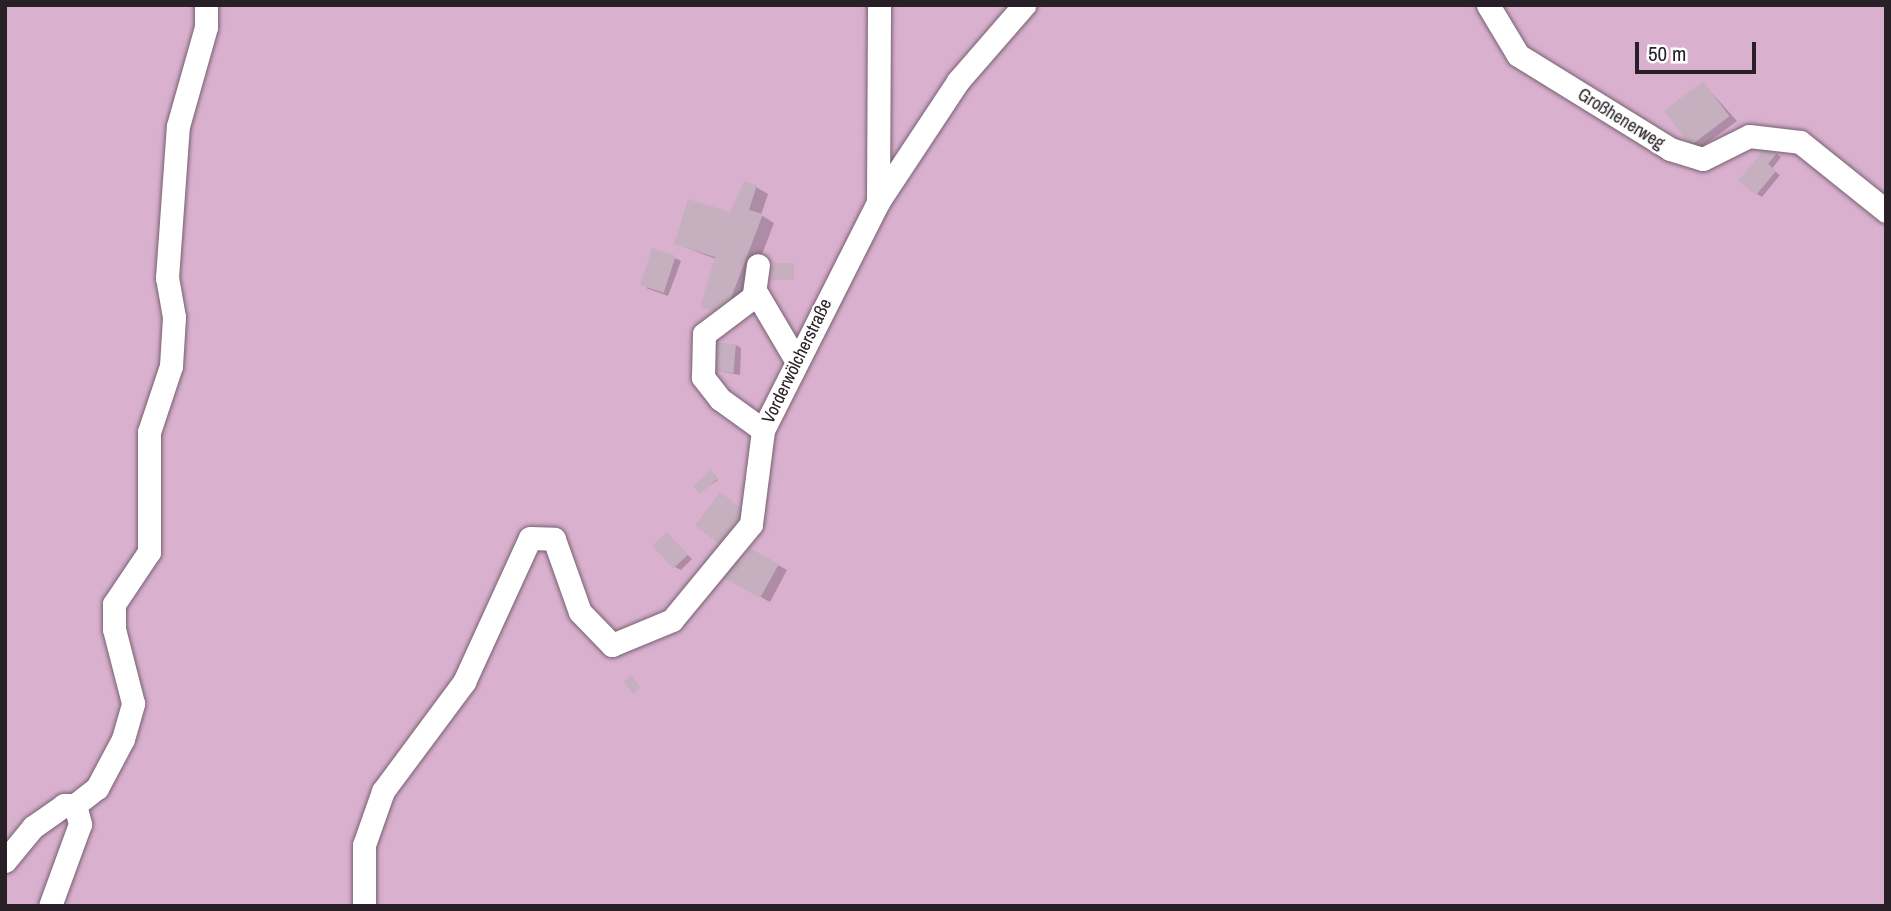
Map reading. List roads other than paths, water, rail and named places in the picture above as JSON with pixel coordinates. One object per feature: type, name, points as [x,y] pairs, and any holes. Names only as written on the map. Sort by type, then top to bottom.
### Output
[{"type":"street","points":[[5,861],[33,827],[64,805],[75,805],[97,788],[123,739],[133,703],[114,604],[149,552],[149,432],[171,366],[174,317],[167,278],[177,126],[206,27],[206,5]]},
{"type":"street","points":[[878,202],[879,5]]},
{"type":"street","name":"Vorderwölcherstraße","points":[[364,906],[364,845],[383,790],[464,682],[530,538],[554,539],[580,612],[595,634],[612,645],[645,636],[688,604],[757,515],[754,468],[763,430],[878,202],[958,81],[1024,5]]},
{"type":"street","name":"Großhenerweg","points":[[1488,5],[1518,55],[1670,149],[1703,159],[1749,136],[1800,142],[1886,211]]},
{"type":"street","points":[[758,265],[754,293],[739,312],[704,334],[699,362],[710,389],[763,430]]},
{"type":"street","points":[[754,293],[796,360]]},
{"type":"street","points":[[50,906],[80,824],[75,805]]}]
